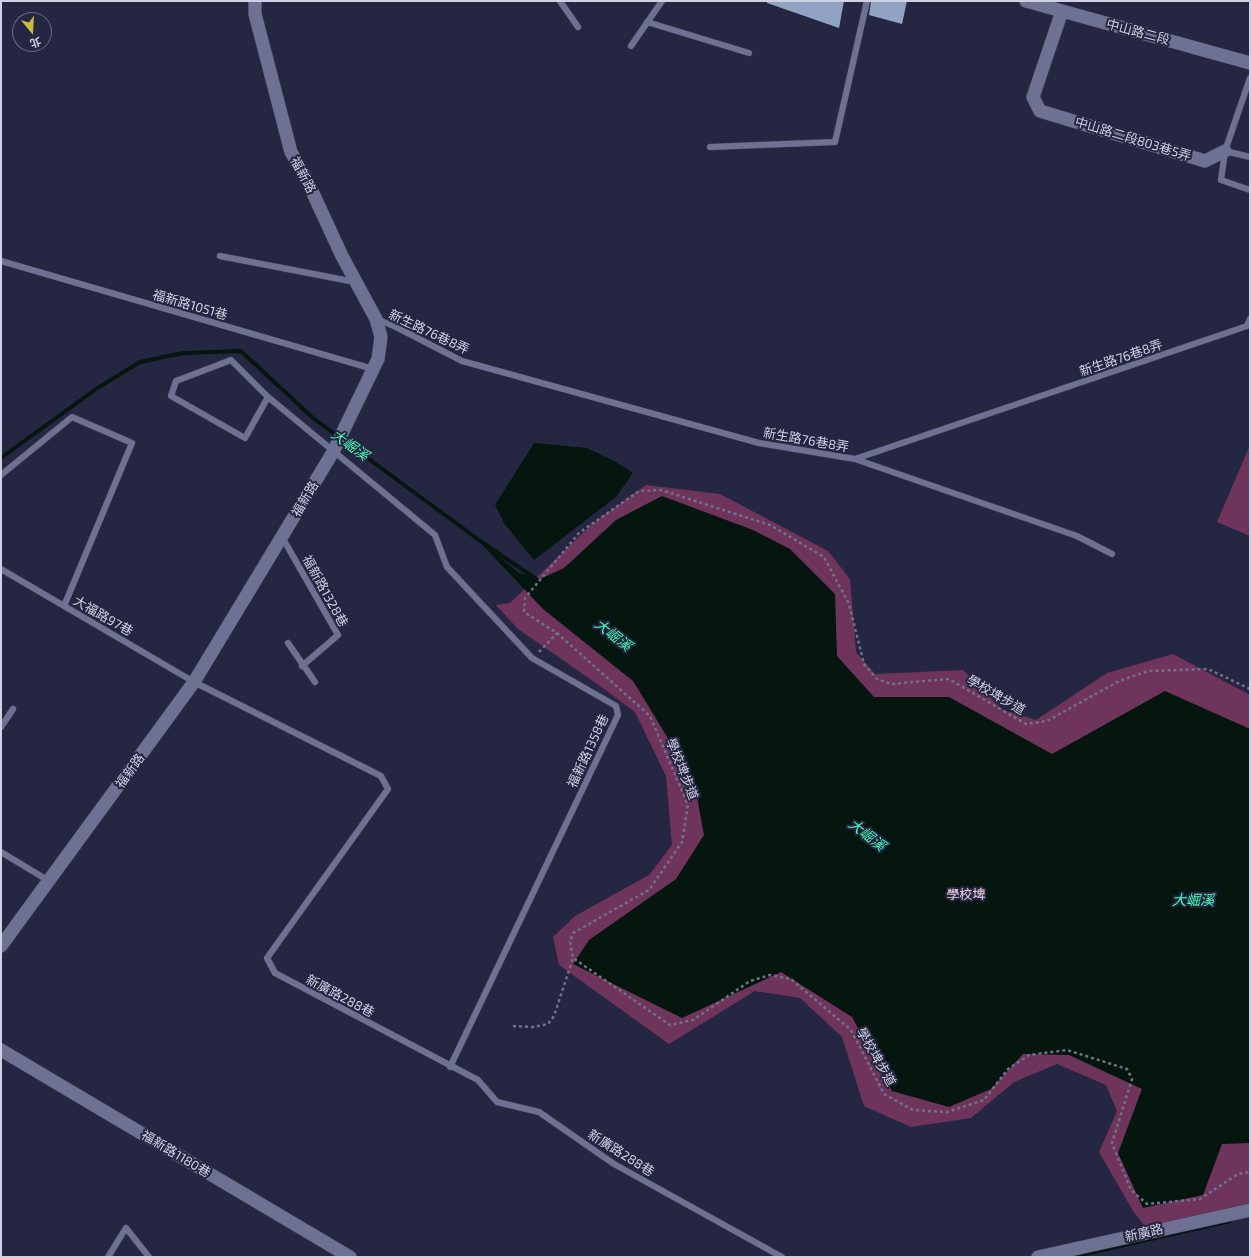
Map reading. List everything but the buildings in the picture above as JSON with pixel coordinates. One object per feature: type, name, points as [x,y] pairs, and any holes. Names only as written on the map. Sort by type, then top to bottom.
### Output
[{"type":"street","name":"福新路","points":[[1,946],[194,682],[333,452],[378,358],[381,337],[376,319],[356,282],[305,176],[291,152],[255,14],[255,1]]},
{"type":"street","name":"中山路二段","points":[[1026,1],[1250,63]]},
{"type":"street","name":"中山路二段803巷5弄","points":[[1062,11],[1032,97],[1040,111],[1205,161],[1225,151]]},
{"type":"street","name":"福新路1180巷","points":[[1,1050],[350,1257]]},
{"type":"street","name":"新廣路","points":[[1038,1257],[1250,1210]]},
{"type":"lane","points":[[560,1],[578,27]]},
{"type":"lane","points":[[631,46],[662,1]]},
{"type":"lane","points":[[710,147],[835,142],[867,1]]},
{"type":"lane","points":[[647,22],[749,53]]},
{"type":"lane","points":[[1250,78],[1225,151],[1221,180],[1250,190]]},
{"type":"lane","points":[[1225,151],[1250,157]]},
{"type":"lane","points":[[220,256],[356,282]]},
{"type":"lane","name":"福新路1051巷","points":[[1,261],[373,369]]},
{"type":"lane","name":"新生路76巷8弄","points":[[376,319],[394,326],[462,361],[759,443],[855,459],[1247,326],[1250,319]]},
{"type":"lane","name":"福新路1358巷","points":[[268,396],[245,438],[171,396],[176,382],[231,360],[268,396],[333,452],[436,535],[447,567],[532,658],[616,706],[618,715],[450,1067]]},
{"type":"lane","points":[[1,475],[72,417],[132,443],[64,606]]},
{"type":"lane","points":[[855,459],[1077,536],[1112,554]]},
{"type":"lane","name":"福新路1328巷","points":[[282,537],[338,635],[302,666]]},
{"type":"lane","name":"大福路97巷","points":[[1,569],[194,682]]},
{"type":"lane","points":[[288,643],[302,666],[316,682]]},
{"type":"lane","name":"新廣路288巷","points":[[194,682],[381,776],[388,789],[267,958],[275,973],[450,1067],[478,1080],[497,1102],[539,1112],[614,1164],[782,1257]]},
{"type":"lane","points":[[1,728],[13,709]]},
{"type":"lane","points":[[1,852],[49,881]]},
{"type":"lane","points":[[108,1257],[126,1228],[148,1257]]},
{"type":"path","name":"學校埤步道","points":[[1250,689],[1208,669],[1148,671],[1119,681],[1047,721],[1026,724],[949,679],[891,684],[877,679],[864,664],[849,604],[824,557],[770,525],[661,490],[639,491],[579,534],[526,598],[524,612],[557,633],[650,716],[688,805],[682,842],[649,890],[573,933],[570,942],[573,958],[670,1025],[693,1020],[750,981],[770,975],[791,979],[851,1030],[884,1094],[913,1110],[947,1112],[984,1100],[1008,1069],[1029,1055],[1067,1050],[1127,1069],[1132,1079],[1112,1143],[1131,1190],[1147,1204],[1200,1199],[1238,1174],[1250,1172]]},
{"type":"path","points":[[532,658],[557,633]]},
{"type":"path","points":[[513,1026],[534,1027],[548,1024],[554,1016],[573,958]]},
{"type":"green space","points":[[1250,445],[1250,536],[1217,522]]},
{"type":"green space","name":"學校埤","points":[[646,485],[720,494],[828,551],[850,579],[856,652],[875,674],[963,670],[1003,710],[1036,720],[1107,673],[1173,654],[1250,695],[1250,1204],[1148,1230],[1133,1211],[1099,1152],[1117,1111],[1106,1085],[1057,1064],[1014,1082],[971,1118],[911,1127],[864,1106],[842,1037],[800,998],[755,991],[669,1044],[559,965],[553,937],[575,916],[649,875],[672,845],[666,776],[635,712],[518,629],[496,605],[510,603],[592,524]]},
{"type":"water","points":[[534,443],[587,448],[616,462],[633,473],[616,497],[534,560],[504,523],[495,505]]},
{"type":"water","name":"學校埤","points":[[662,496],[753,530],[790,549],[835,594],[837,656],[874,697],[949,697],[1052,754],[1165,691],[1250,729],[1250,1143],[1222,1144],[1203,1195],[1143,1208],[1118,1153],[1142,1089],[1069,1055],[1023,1054],[991,1089],[949,1107],[892,1091],[852,1017],[781,972],[682,1018],[573,964],[589,940],[676,879],[704,835],[694,781],[633,681],[543,609],[470,532],[519,573],[540,579],[564,568],[616,520]]},
{"type":"waterway","name":"大崛溪","points":[[1,458],[96,389],[140,362],[183,353],[241,351],[313,418],[479,540],[539,581]]},
{"type":"waterway","points":[[1072,1257],[1230,1221]]}]
